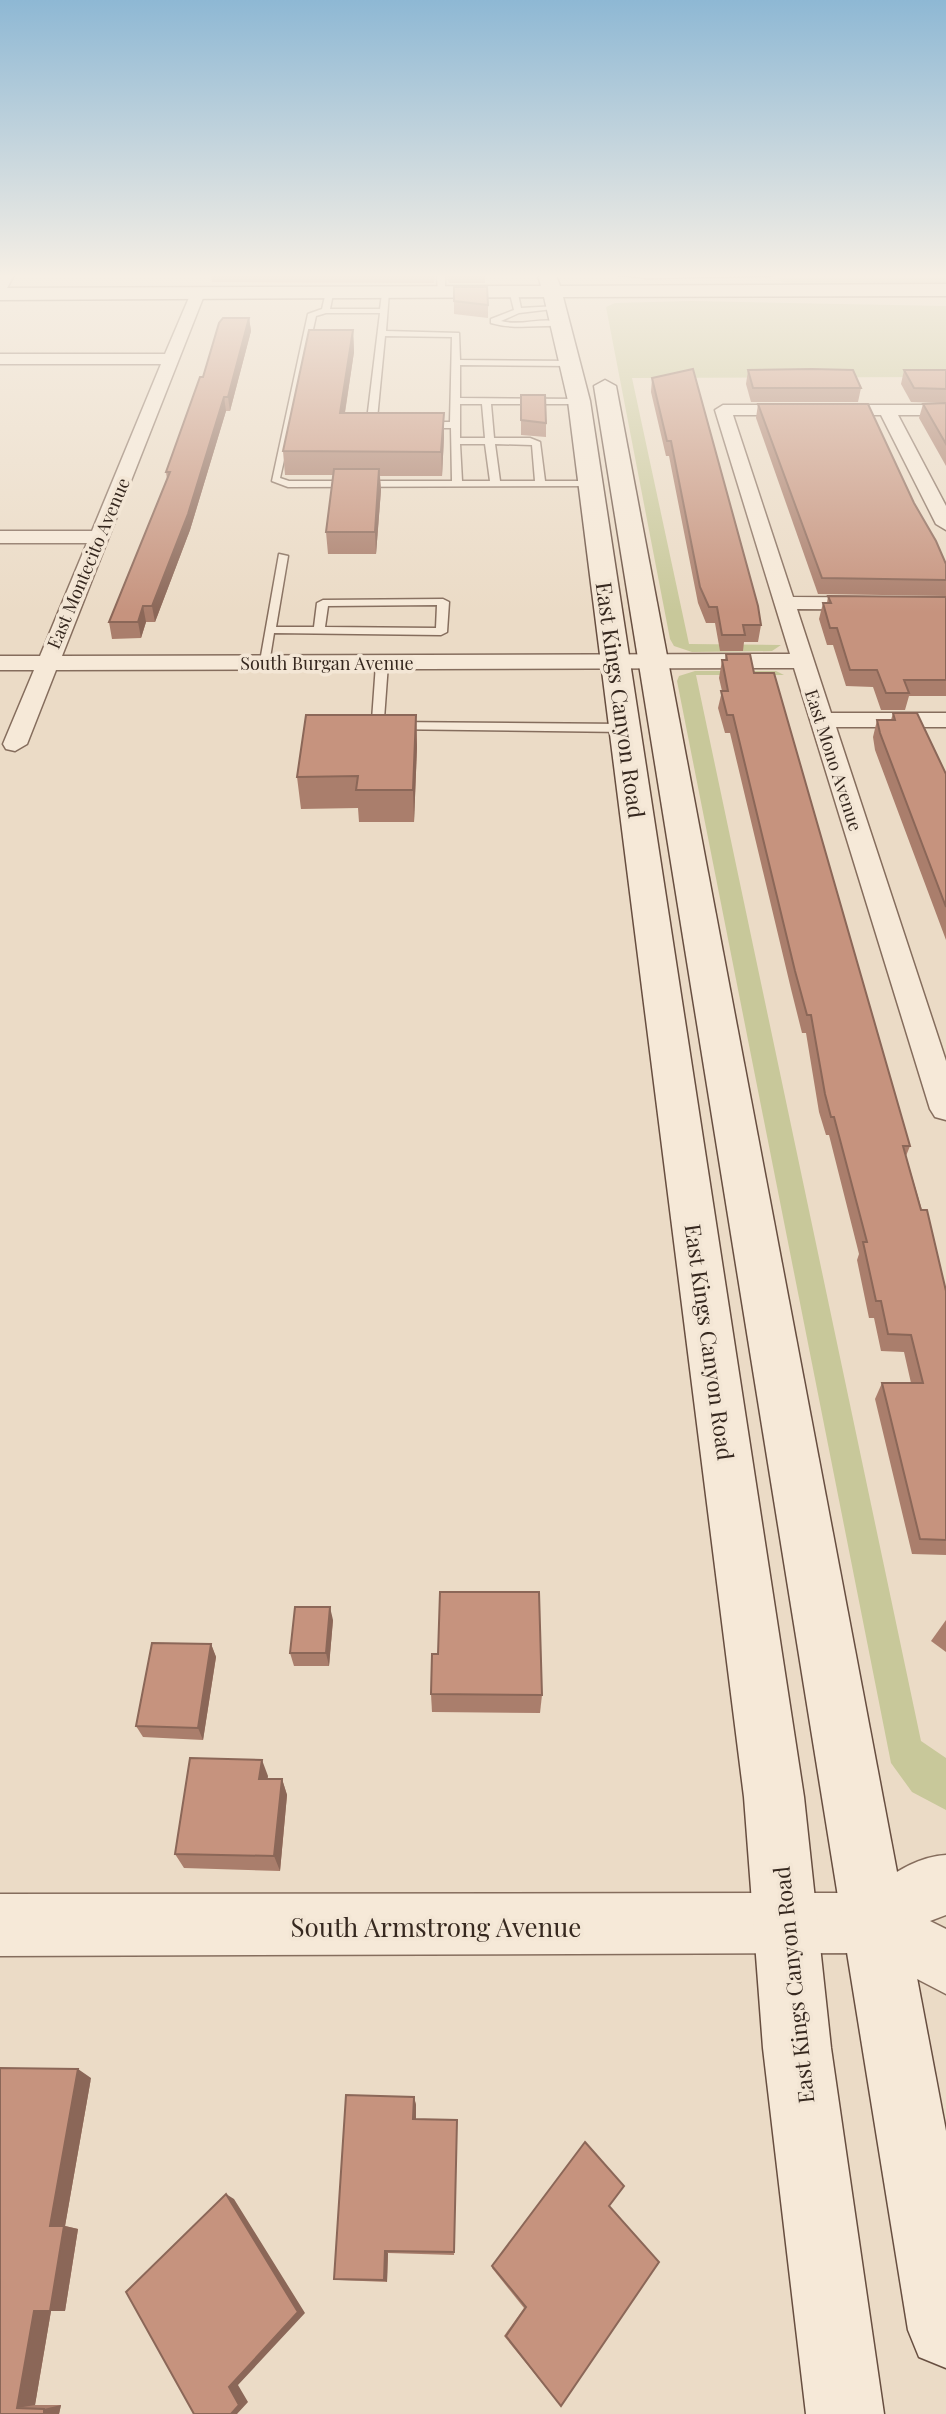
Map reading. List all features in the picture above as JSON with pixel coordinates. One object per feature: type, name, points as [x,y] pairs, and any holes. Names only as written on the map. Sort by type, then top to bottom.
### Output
[{"type":"main road","name":"East Kings Canyon Road","points":[[576,388],[590,484],[635,661],[946,2330]]},
{"type":"main road","name":"East Kings Canyon Road","points":[[604,388],[625,497],[635,661],[625,728],[774,1797],[797,2048],[845,2414]]},
{"type":"main road","points":[[579,401],[591,404],[597,410],[606,473],[625,497]]},
{"type":"street","name":"East Montecito Avenue","points":[[15,744],[161,388]]},
{"type":"street","name":"East Mono Avenue","points":[[887,410],[723,410],[946,1109]]},
{"type":"street","points":[[887,410],[946,410]]},
{"type":"street","points":[[887,410],[940,498],[946,524]]},
{"type":"street","points":[[0,537],[99,537]]},
{"type":"street","points":[[785,603],[946,604]]},
{"type":"street","name":"South Burgan Avenue","points":[[0,663],[382,664],[441,647],[635,661],[802,661]]},
{"type":"street","points":[[821,720],[946,720]]},
{"type":"street","points":[[946,1885],[929,1886],[872,1923],[946,1963]]},
{"type":"street","name":"South Armstrong Avenue","points":[[0,1925],[872,1923]]},
{"type":"lane","points":[[295,388],[275,479],[288,484],[590,484]]},
{"type":"lane","points":[[375,388],[372,420],[395,424]]},
{"type":"lane","points":[[455,388],[457,484]]},
{"type":"lane","points":[[455,401],[579,401]]},
{"type":"lane","points":[[486,401],[495,484]]},
{"type":"lane","points":[[410,424],[455,425]]},
{"type":"lane","points":[[456,441],[530,441],[537,444],[540,484]]},
{"type":"lane","points":[[263,664],[283,556]]},
{"type":"lane","points":[[269,630],[319,631],[441,647],[443,602],[323,603],[319,631]]},
{"type":"lane","points":[[382,664],[378,720],[387,726],[625,728]]},
{"type":"green space","points":[[622,388],[634,388],[689,644],[781,645],[772,651],[692,652],[674,646],[670,639]]},
{"type":"green space","points":[[695,671],[776,671],[784,675],[696,675],[921,1741],[946,1758],[946,1810],[912,1792],[891,1763],[677,681],[679,676]]},
{"type":"building","points":[[196,388],[230,388],[228,397],[224,397],[188,514],[152,606],[143,606],[138,622],[109,622],[170,472],[166,472]]},
{"type":"building","points":[[297,388],[344,388],[340,413],[444,413],[441,452],[283,451]]},
{"type":"building","points":[[654,388],[698,388],[758,606],[761,625],[743,625],[745,635],[722,635],[717,607],[709,607],[700,587],[671,441],[667,441]]},
{"type":"building","points":[[521,395],[545,395],[546,423],[521,420]]},
{"type":"building","points":[[946,403],[946,444],[923,404]]},
{"type":"building","points":[[758,404],[868,404],[914,503],[936,541],[946,564],[946,580],[822,578]]},
{"type":"building","points":[[334,469],[379,469],[375,532],[326,532]]},
{"type":"building","points":[[828,596],[946,597],[946,680],[904,680],[909,693],[886,693],[877,670],[850,670],[837,628],[830,628],[823,603],[831,603]]},
{"type":"building","points":[[726,654],[750,654],[754,673],[774,673],[910,1146],[903,1146],[921,1210],[927,1210],[946,1291],[946,1540],[920,1539],[882,1383],[923,1383],[911,1335],[888,1334],[881,1301],[876,1301],[863,1242],[867,1242],[825,1094],[811,1015],[807,1015],[795,971],[733,715],[727,715],[721,691],[728,691],[722,660],[727,660]]},
{"type":"building","points":[[893,713],[917,713],[946,774],[946,907],[880,733],[877,720],[895,720]]},
{"type":"building","points":[[306,715],[416,715],[413,790],[356,790],[358,776],[297,777]]},
{"type":"building","points":[[440,1592],[539,1592],[542,1695],[431,1694],[432,1654],[438,1654]]},
{"type":"building","points":[[295,1607],[330,1607],[326,1653],[290,1653]]},
{"type":"building","points":[[152,1643],[211,1644],[198,1728],[136,1726]]},
{"type":"building","points":[[190,1758],[262,1760],[259,1779],[282,1779],[274,1856],[175,1854]]},
{"type":"building","points":[[0,2068],[78,2069],[50,2226],[64,2226],[50,2311],[34,2311],[17,2408],[44,2409],[44,2414],[0,2414]]},
{"type":"building","points":[[346,2095],[414,2097],[413,2119],[457,2120],[454,2252],[385,2251],[384,2280],[334,2279]]},
{"type":"building","points":[[585,2142],[624,2186],[609,2206],[659,2262],[561,2406],[506,2336],[526,2307],[492,2266]]},
{"type":"building","points":[[226,2194],[298,2312],[229,2387],[239,2405],[231,2414],[194,2414],[126,2292]]}]
